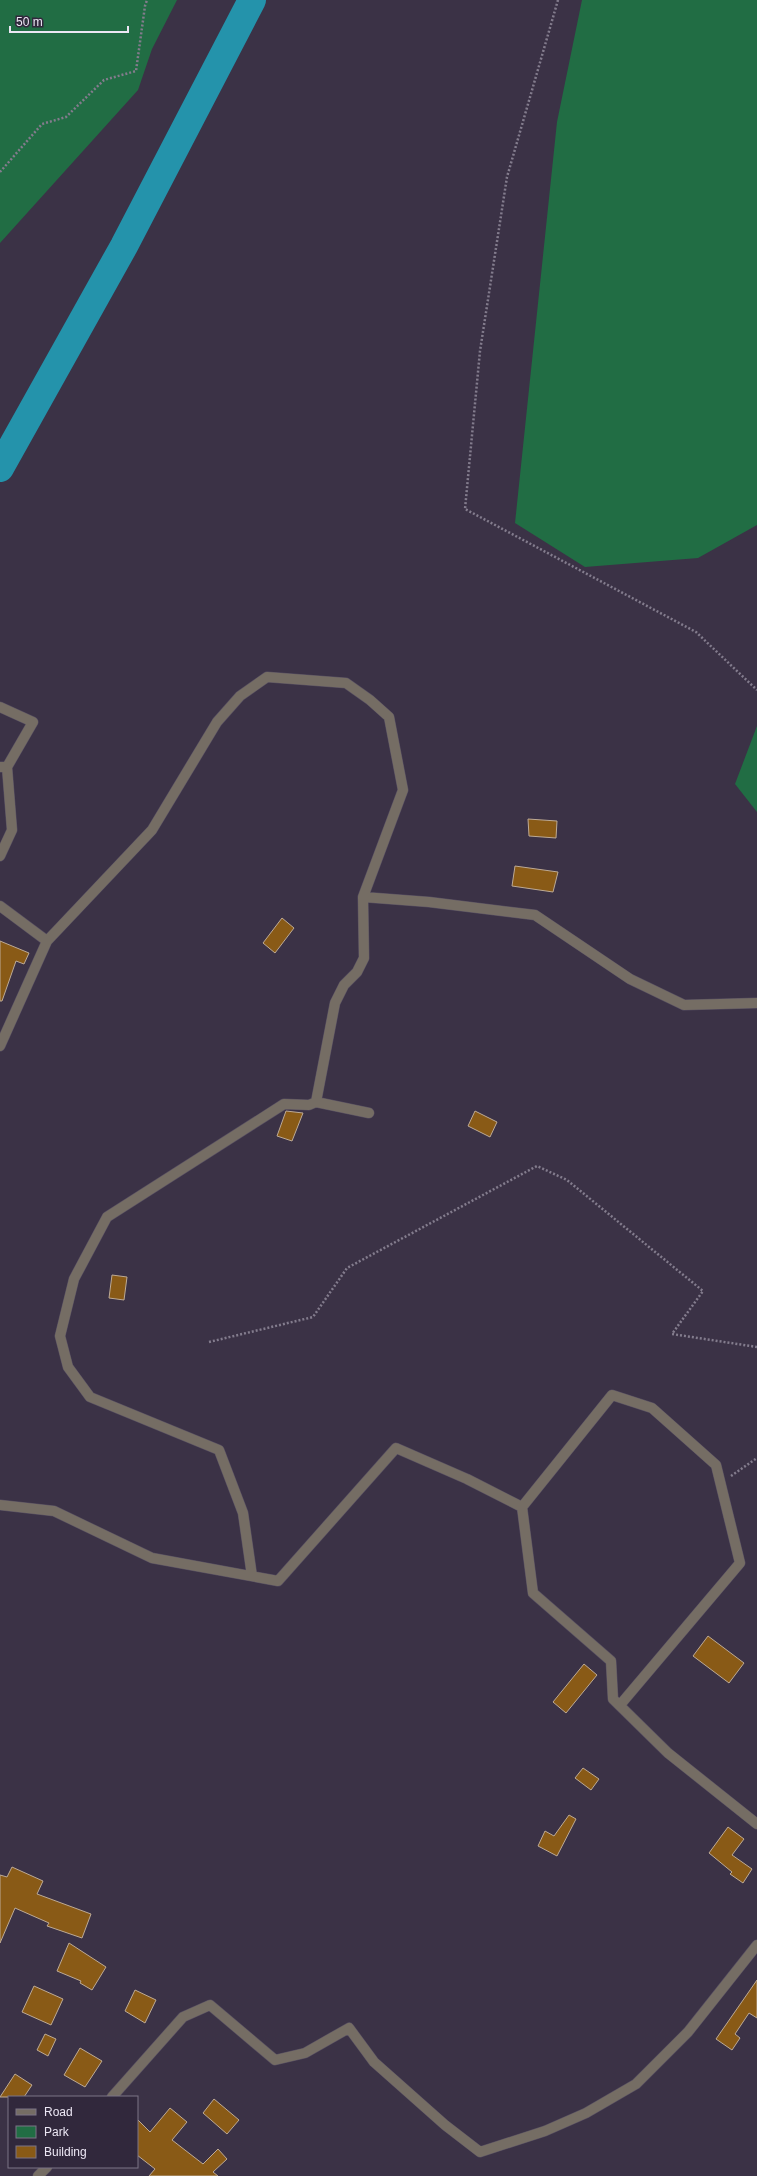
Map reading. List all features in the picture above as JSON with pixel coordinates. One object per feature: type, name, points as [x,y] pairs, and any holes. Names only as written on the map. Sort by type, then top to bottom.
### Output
[{"type":"street","points":[[0,1046],[47,941],[152,830],[217,722],[240,696],[267,677],[346,683],[370,700],[389,717],[403,790],[363,897],[364,958],[357,972],[344,986],[335,1003],[316,1102]]},
{"type":"street","points":[[0,707],[33,722],[3,767],[12,830],[0,856]]},
{"type":"street","points":[[363,897],[429,902],[535,916],[630,979],[684,1004],[757,1003]]},
{"type":"street","points":[[0,906],[47,941]]},
{"type":"street","points":[[252,1576],[243,1513],[219,1450],[90,1397],[68,1367],[60,1336],[74,1279],[106,1217],[284,1104],[309,1105],[316,1102],[369,1113]]},
{"type":"street","points":[[620,1705],[740,1563],[716,1465],[652,1408],[612,1395],[522,1507],[533,1593],[611,1660],[613,1699],[668,1753],[757,1824]]},
{"type":"street","points":[[0,1505],[54,1511],[152,1558],[278,1581],[396,1448],[467,1479],[522,1507]]},
{"type":"street","points":[[113,2096],[183,2016],[210,2005],[275,2060],[305,2053],[349,2028],[374,2062],[444,2125],[480,2152],[545,2131],[586,2113],[636,2084],[688,2032],[757,1945]]},
{"type":"street","points":[[38,2176],[46,2168]]},
{"type":"path","points":[[0,172],[42,124],[66,117],[104,80],[136,71],[147,0]]},
{"type":"path","points":[[558,0],[507,177],[480,351],[465,509],[696,632],[757,690]]},
{"type":"path","points":[[209,1342],[313,1317],[347,1268],[537,1166],[567,1180],[703,1291],[672,1334],[757,1347]]},
{"type":"path","points":[[720,1484],[757,1458]]},
{"type":"green space","points":[[0,0],[177,0],[152,49],[138,90],[0,243]]},
{"type":"green space","points":[[582,0],[757,0],[757,525],[698,558],[585,567],[515,523],[557,122]]},
{"type":"green space","points":[[757,726],[757,812],[735,784]]},
{"type":"building","points":[[528,819],[557,821],[556,838],[529,836]]},
{"type":"building","points":[[515,866],[558,872],[553,892],[512,886]]},
{"type":"building","points":[[282,918],[294,928],[275,953],[263,943]]},
{"type":"building","points":[[0,941],[29,953],[24,964],[16,961],[2,1001],[0,1001]]},
{"type":"building","points":[[286,1111],[303,1113],[292,1141],[277,1136]]},
{"type":"building","points":[[475,1111],[497,1122],[490,1137],[468,1126]]},
{"type":"building","points":[[112,1275],[127,1277],[124,1300],[109,1298]]},
{"type":"building","points":[[708,1636],[744,1663],[729,1683],[693,1656]]},
{"type":"building","points":[[584,1664],[597,1675],[566,1713],[553,1702]]},
{"type":"building","points":[[583,1768],[599,1779],[591,1790],[575,1778]]},
{"type":"building","points":[[569,1815],[576,1819],[557,1856],[538,1846],[545,1831],[554,1836]]},
{"type":"building","points":[[728,1827],[744,1839],[732,1855],[752,1869],[743,1883],[730,1874],[732,1872],[709,1853]]},
{"type":"building","points":[[12,1867],[43,1881],[37,1894],[91,1914],[82,1938],[47,1926],[49,1923],[15,1908],[0,1943],[0,1875],[7,1877]]},
{"type":"building","points":[[69,1943],[106,1967],[92,1990],[80,1983],[81,1981],[57,1971]]},
{"type":"building","points":[[757,1980],[757,2018],[749,2013],[735,2034],[740,2038],[732,2050],[716,2039]]},
{"type":"building","points":[[34,1986],[63,1999],[51,2025],[22,2012]]},
{"type":"building","points":[[135,1990],[156,2000],[145,2023],[125,2011]]},
{"type":"building","points":[[45,2034],[56,2039],[48,2056],[37,2050]]},
{"type":"building","points":[[80,2048],[102,2061],[85,2087],[64,2075]]},
{"type":"building","points":[[15,2074],[32,2085],[25,2096],[0,2097]]},
{"type":"building","points":[[214,2099],[239,2120],[227,2134],[203,2113]]},
{"type":"building","points":[[170,2108],[187,2122],[172,2140],[203,2164],[218,2149],[227,2159],[213,2172],[218,2176],[149,2176],[155,2169],[138,2156],[138,2120],[150,2132]]},
{"type":"waterway","points":[[0,468],[124,246],[252,0]]}]
